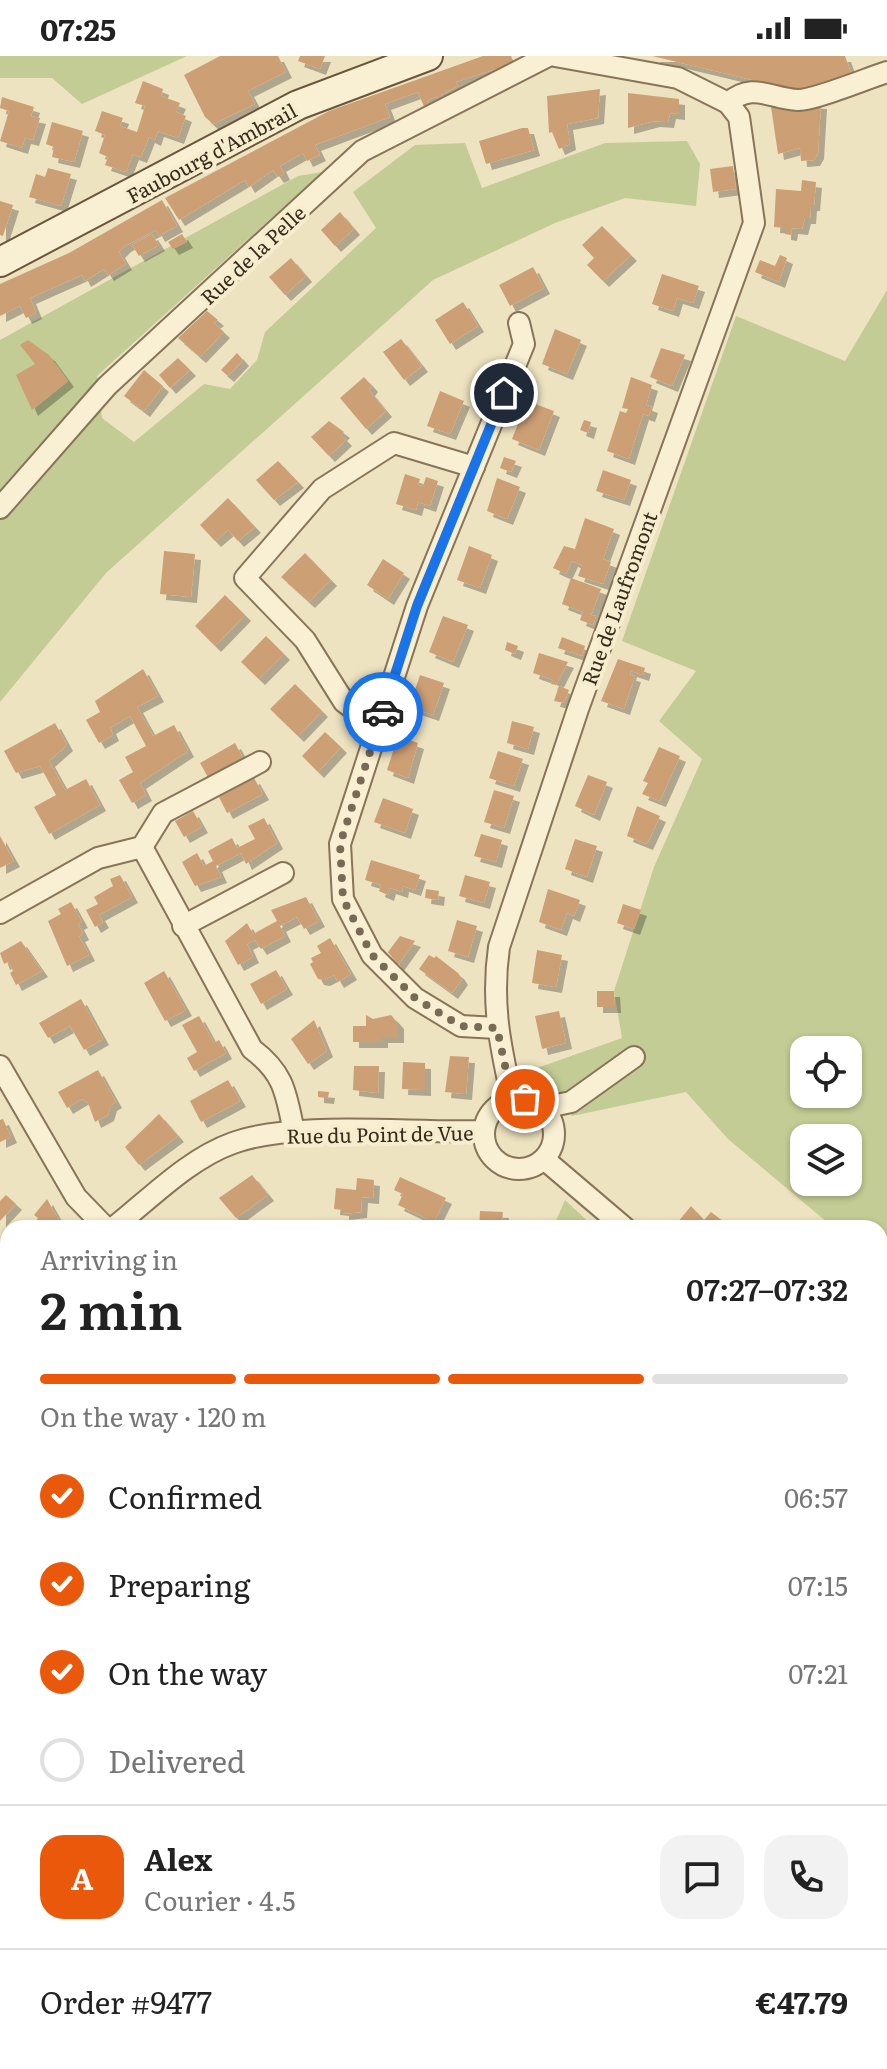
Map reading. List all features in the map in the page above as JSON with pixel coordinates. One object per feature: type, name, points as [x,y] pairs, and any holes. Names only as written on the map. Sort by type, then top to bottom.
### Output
[{"type":"main road","name":"Faubourg d'Ambrail","points":[[0,262],[298,105],[428,56]]},
{"type":"street","name":"Rue de la Pelle","points":[[0,508],[107,386],[362,151],[548,56]]},
{"type":"street","points":[[566,57],[678,78],[728,103],[737,95],[760,89],[799,100],[887,72]]},
{"type":"street","name":"Rue de Laufromont","points":[[512,1099],[497,1028],[493,986],[499,947],[583,694],[754,223],[739,117],[728,103]]},
{"type":"street","points":[[497,1028],[461,1026],[415,998],[372,955],[343,899],[340,844],[417,606],[524,344],[519,323]]},
{"type":"street","points":[[378,727],[344,702],[305,640],[245,578],[322,489],[394,443],[474,467]]},
{"type":"street","points":[[0,913],[98,858],[142,847],[163,813],[260,762]]},
{"type":"street","points":[[142,847],[252,1049],[270,1062],[283,1082],[294,1132]]},
{"type":"street","points":[[183,926],[283,873]]},
{"type":"street","points":[[543,1108],[554,1133],[544,1159],[526,1169],[501,1165],[485,1143],[484,1131],[494,1109],[512,1099],[525,1099],[543,1108],[571,1102],[634,1057]]},
{"type":"street","points":[[0,1066],[76,1197],[98,1220]]},
{"type":"street","name":"Rue du Point de Vue","points":[[123,1220],[202,1158],[234,1143],[294,1132],[484,1131]]},
{"type":"street","points":[[544,1159],[616,1220]]},
{"type":"green space","points":[[0,56],[187,56],[82,104],[52,78],[0,78]]},
{"type":"green space","points":[[687,141],[700,164],[696,206],[625,198],[555,223],[433,280],[106,573],[0,702],[0,340],[298,176],[322,172],[97,376],[102,418],[134,442],[204,384],[230,389],[257,360],[265,332],[376,228],[353,192],[415,145],[465,143],[482,188],[605,143]]},
{"type":"green space","points":[[887,290],[887,1220],[824,1220],[796,1196],[862,1196],[862,1124],[790,1124],[790,1191],[728,1139],[686,1092],[572,1116],[537,1068],[622,1038],[614,991],[654,867],[702,759],[659,721],[696,671],[622,641],[736,316],[845,361]]},
{"type":"green space","points":[[565,1200],[586,1220],[556,1220]]},
{"type":"building","points":[[220,56],[278,56],[286,72],[248,91],[255,104],[213,124],[205,117],[184,75]]},
{"type":"building","points":[[300,56],[325,56],[320,69],[298,61]]},
{"type":"building","points":[[483,56],[511,56],[514,63],[456,82],[458,86],[441,95],[444,99],[439,101],[437,96],[427,101],[430,106],[425,109],[418,92],[385,104],[390,117],[315,145],[320,155],[307,161],[303,153],[280,166],[284,174],[278,177],[273,170],[249,187],[245,180],[179,220],[165,198],[329,111]]},
{"type":"building","points":[[652,56],[845,56],[851,73],[799,91]]},
{"type":"building","points":[[143,81],[163,89],[161,96],[180,103],[176,112],[186,116],[178,138],[158,131],[155,140],[149,137],[141,157],[133,154],[126,172],[105,165],[108,157],[99,153],[105,135],[95,131],[102,111],[123,118],[120,126],[137,132],[145,106],[135,103]]},
{"type":"building","points":[[600,89],[598,118],[567,124],[570,144],[559,149],[552,132],[549,133],[547,96]]},
{"type":"building","points":[[628,93],[679,99],[679,114],[670,113],[668,122],[654,121],[628,128]]},
{"type":"building","points":[[2,97],[34,107],[31,116],[40,118],[33,140],[25,138],[22,148],[0,141],[9,111],[0,108]]},
{"type":"building","points":[[770,100],[821,103],[818,153],[814,160],[801,161],[800,148],[778,154]]},
{"type":"building","points":[[52,122],[83,131],[74,162],[52,157],[54,147],[46,144]]},
{"type":"building","points":[[528,128],[534,150],[486,164],[479,141]]},
{"type":"building","points":[[733,166],[736,189],[713,192],[710,169]]},
{"type":"building","points":[[48,168],[71,174],[61,206],[29,197],[36,174],[45,177]]},
{"type":"building","points":[[802,180],[816,182],[810,218],[805,218],[802,229],[792,228],[791,235],[785,234],[785,228],[774,227],[776,189],[801,191]]},
{"type":"building","points":[[162,200],[177,226],[159,236],[156,230],[125,246],[119,252],[126,264],[108,275],[104,269],[85,281],[82,275],[30,298],[36,313],[26,318],[20,306],[0,316],[0,284],[69,253]]},
{"type":"building","points":[[0,201],[13,205],[3,236],[0,235]]},
{"type":"building","points":[[340,212],[354,229],[335,246],[321,230]]},
{"type":"building","points":[[602,226],[631,255],[603,281],[587,265],[594,258],[582,245]]},
{"type":"building","points":[[152,234],[159,245],[139,256],[132,245]]},
{"type":"building","points":[[182,234],[187,242],[173,249],[168,242]]},
{"type":"building","points":[[780,255],[787,258],[779,282],[755,272],[760,260],[775,266]]},
{"type":"building","points":[[291,258],[306,276],[285,295],[269,277]]},
{"type":"building","points":[[533,267],[544,288],[510,306],[499,285]]},
{"type":"building","points":[[662,274],[699,286],[693,303],[677,298],[673,311],[652,304]]},
{"type":"building","points":[[463,302],[478,326],[450,344],[435,320]]},
{"type":"building","points":[[207,311],[218,320],[214,323],[224,332],[200,357],[178,338]]},
{"type":"building","points":[[555,329],[581,340],[567,374],[542,364]]},
{"type":"building","points":[[401,339],[422,366],[404,380],[383,352]]},
{"type":"building","points":[[28,340],[49,355],[68,381],[32,410],[16,375],[35,364],[20,345]]},
{"type":"building","points":[[661,348],[685,355],[672,386],[650,377]]},
{"type":"building","points":[[237,353],[243,360],[228,376],[221,370]]},
{"type":"building","points":[[178,358],[190,370],[170,388],[159,375]]},
{"type":"building","points":[[144,370],[163,386],[144,411],[124,396]]},
{"type":"building","points":[[364,377],[372,386],[369,390],[386,411],[366,429],[340,398]]},
{"type":"building","points":[[631,377],[652,385],[646,405],[652,407],[649,416],[643,414],[629,459],[607,451],[620,411],[626,413],[628,409],[622,408]]},
{"type":"building","points":[[440,391],[464,401],[450,434],[427,426]]},
{"type":"building","points":[[527,401],[554,411],[539,450],[512,439]]},
{"type":"building","points":[[584,420],[591,422],[588,433],[580,430]]},
{"type":"building","points":[[329,421],[344,432],[341,435],[346,440],[329,456],[311,437]]},
{"type":"building","points":[[504,457],[516,461],[511,472],[500,468]]},
{"type":"building","points":[[278,461],[298,482],[274,500],[256,480]]},
{"type":"building","points":[[603,470],[631,480],[624,500],[596,491]]},
{"type":"building","points":[[405,474],[420,479],[418,485],[423,486],[426,477],[438,481],[430,506],[418,502],[416,510],[396,504]]},
{"type":"building","points":[[497,478],[520,487],[507,519],[487,511]]},
{"type":"building","points":[[228,498],[255,527],[238,541],[228,530],[215,541],[200,525]]},
{"type":"building","points":[[585,518],[614,529],[603,559],[611,562],[603,584],[578,576],[582,565],[572,561],[566,574],[553,568],[564,546],[575,549]]},
{"type":"building","points":[[469,546],[492,555],[480,588],[457,580]]},
{"type":"building","points":[[164,551],[195,554],[191,597],[160,594]]},
{"type":"building","points":[[305,553],[331,580],[309,602],[281,577]]},
{"type":"building","points":[[383,559],[404,573],[388,599],[367,585]]},
{"type":"building","points":[[571,578],[601,589],[591,615],[596,616],[593,625],[580,620],[583,612],[562,604]]},
{"type":"building","points":[[225,595],[245,615],[215,646],[195,626]]},
{"type":"building","points":[[443,616],[468,625],[453,662],[429,652]]},
{"type":"building","points":[[266,636],[284,654],[259,679],[241,662]]},
{"type":"building","points":[[562,637],[585,646],[582,656],[558,648]]},
{"type":"building","points":[[507,642],[518,646],[515,654],[505,650]]},
{"type":"building","points":[[539,653],[568,662],[556,685],[551,684],[553,680],[533,673]]},
{"type":"building","points":[[618,659],[645,668],[643,675],[631,671],[630,675],[635,676],[624,709],[601,701]]},
{"type":"building","points":[[143,669],[158,696],[137,707],[153,736],[174,725],[188,751],[140,783],[146,795],[132,803],[119,780],[133,772],[125,757],[146,746],[130,716],[110,728],[113,735],[99,743],[86,720],[100,712],[95,701]]},
{"type":"building","points":[[420,675],[444,683],[433,715],[409,707]]},
{"type":"building","points":[[295,684],[322,711],[298,736],[270,709]]},
{"type":"building","points":[[559,686],[569,690],[564,703],[554,701]]},
{"type":"building","points":[[512,721],[534,727],[528,749],[507,743]]},
{"type":"building","points":[[55,723],[67,745],[49,761],[65,790],[86,779],[100,805],[49,834],[34,807],[56,795],[40,766],[16,773],[4,751]]},
{"type":"building","points":[[325,732],[341,747],[318,772],[302,756]]},
{"type":"building","points":[[398,736],[418,743],[408,778],[387,770]]},
{"type":"building","points":[[235,743],[244,760],[209,779],[200,763]]},
{"type":"building","points":[[659,747],[680,756],[660,801],[642,794],[648,783],[643,781]]},
{"type":"building","points":[[498,751],[523,759],[514,786],[489,778]]},
{"type":"building","points":[[588,775],[607,782],[594,815],[575,806]]},
{"type":"building","points":[[254,778],[263,794],[227,813],[219,797]]},
{"type":"building","points":[[494,790],[514,796],[504,828],[484,822]]},
{"type":"building","points":[[383,798],[413,809],[405,833],[374,822]]},
{"type":"building","points":[[637,806],[660,816],[647,844],[627,836]]},
{"type":"building","points":[[193,811],[202,827],[184,837],[175,821]]},
{"type":"building","points":[[264,818],[277,843],[246,864],[241,853],[216,866],[221,877],[195,886],[182,862],[197,853],[204,866],[213,861],[208,851],[232,838],[237,848],[255,839],[248,826]]},
{"type":"building","points":[[481,834],[502,840],[496,862],[474,856]]},
{"type":"building","points":[[0,836],[14,861],[0,868]]},
{"type":"building","points":[[575,839],[597,846],[587,877],[565,869]]},
{"type":"building","points":[[371,860],[420,875],[415,890],[403,886],[402,892],[390,888],[388,895],[379,891],[381,885],[365,880]]},
{"type":"building","points":[[120,875],[132,897],[99,915],[103,922],[95,927],[86,910],[98,904],[94,897],[113,886],[110,879]]},
{"type":"building","points":[[465,875],[490,882],[484,903],[459,896]]},
{"type":"building","points":[[426,889],[439,891],[438,900],[425,898]]},
{"type":"building","points":[[548,889],[580,900],[574,916],[567,913],[561,930],[539,922]]},
{"type":"building","points":[[306,897],[319,921],[304,929],[297,917],[280,926],[285,936],[261,949],[255,940],[247,944],[253,957],[238,965],[225,941],[247,923],[253,934],[277,921],[271,910]]},
{"type":"building","points":[[71,902],[82,922],[78,924],[83,934],[79,936],[89,955],[67,966],[48,921],[61,914],[58,909]]},
{"type":"building","points":[[623,904],[641,910],[634,929],[617,923]]},
{"type":"building","points":[[457,920],[477,926],[468,957],[448,951]]},
{"type":"building","points":[[400,936],[415,941],[398,965],[388,952]]},
{"type":"building","points":[[330,938],[351,974],[338,982],[334,975],[324,980],[318,979],[310,964],[313,962],[311,958],[321,953],[317,946]]},
{"type":"building","points":[[21,941],[42,971],[16,985],[10,973],[13,971],[8,962],[4,964],[0,953]]},
{"type":"building","points":[[537,950],[562,955],[556,987],[532,983]]},
{"type":"building","points":[[429,955],[436,956],[462,979],[452,993],[419,969]]},
{"type":"building","points":[[276,970],[287,989],[261,1004],[250,984]]},
{"type":"building","points":[[164,971],[186,1010],[165,1021],[144,983]]},
{"type":"building","points":[[597,991],[614,991],[615,1007],[597,1007]]},
{"type":"building","points":[[81,999],[103,1039],[84,1050],[70,1026],[48,1038],[39,1023]]},
{"type":"building","points":[[559,1011],[566,1043],[542,1049],[535,1016]]},
{"type":"building","points":[[366,1015],[373,1019],[391,1015],[398,1023],[398,1037],[382,1037],[382,1042],[353,1042],[353,1026],[366,1026]]},
{"type":"building","points":[[199,1016],[214,1043],[219,1040],[226,1053],[194,1071],[187,1058],[197,1052],[182,1025]]},
{"type":"building","points":[[314,1020],[327,1051],[308,1064],[291,1039]]},
{"type":"building","points":[[450,1056],[469,1057],[466,1094],[445,1092]]},
{"type":"building","points":[[403,1062],[425,1063],[425,1090],[402,1089]]},
{"type":"building","points":[[354,1066],[379,1066],[378,1093],[353,1090]]},
{"type":"building","points":[[98,1070],[116,1102],[111,1105],[108,1115],[95,1122],[88,1103],[82,1099],[67,1108],[58,1092]]},
{"type":"building","points":[[228,1080],[240,1101],[201,1122],[190,1101]]},
{"type":"building","points":[[318,1091],[329,1092],[328,1098],[318,1097]]},
{"type":"building","points":[[159,1114],[178,1136],[139,1165],[125,1147]]},
{"type":"building","points":[[3,1119],[11,1137],[0,1142],[0,1120]]},
{"type":"building","points":[[252,1175],[268,1195],[236,1218],[219,1198]]},
{"type":"building","points":[[400,1177],[446,1198],[435,1220],[430,1220],[398,1205],[403,1194],[394,1190]]},
{"type":"building","points":[[357,1178],[374,1180],[373,1198],[362,1197],[361,1212],[343,1214],[343,1210],[334,1209],[336,1188],[356,1190]]},
{"type":"building","points":[[6,1195],[16,1204],[1,1220],[0,1220],[0,1201]]},
{"type":"building","points":[[47,1199],[59,1220],[37,1220],[34,1215]]},
{"type":"building","points":[[691,1206],[704,1220],[680,1220]]},
{"type":"building","points":[[480,1211],[503,1212],[502,1220],[479,1220]]},
{"type":"building","points":[[711,1212],[722,1220],[704,1220]]},
{"type":"way so far","points":[[383,712],[340,844],[343,899],[372,955],[415,998],[461,1026],[497,1028],[512,1099],[525,1099]]},
{"type":"route","points":[[383,712],[417,606],[504,393]]}]
